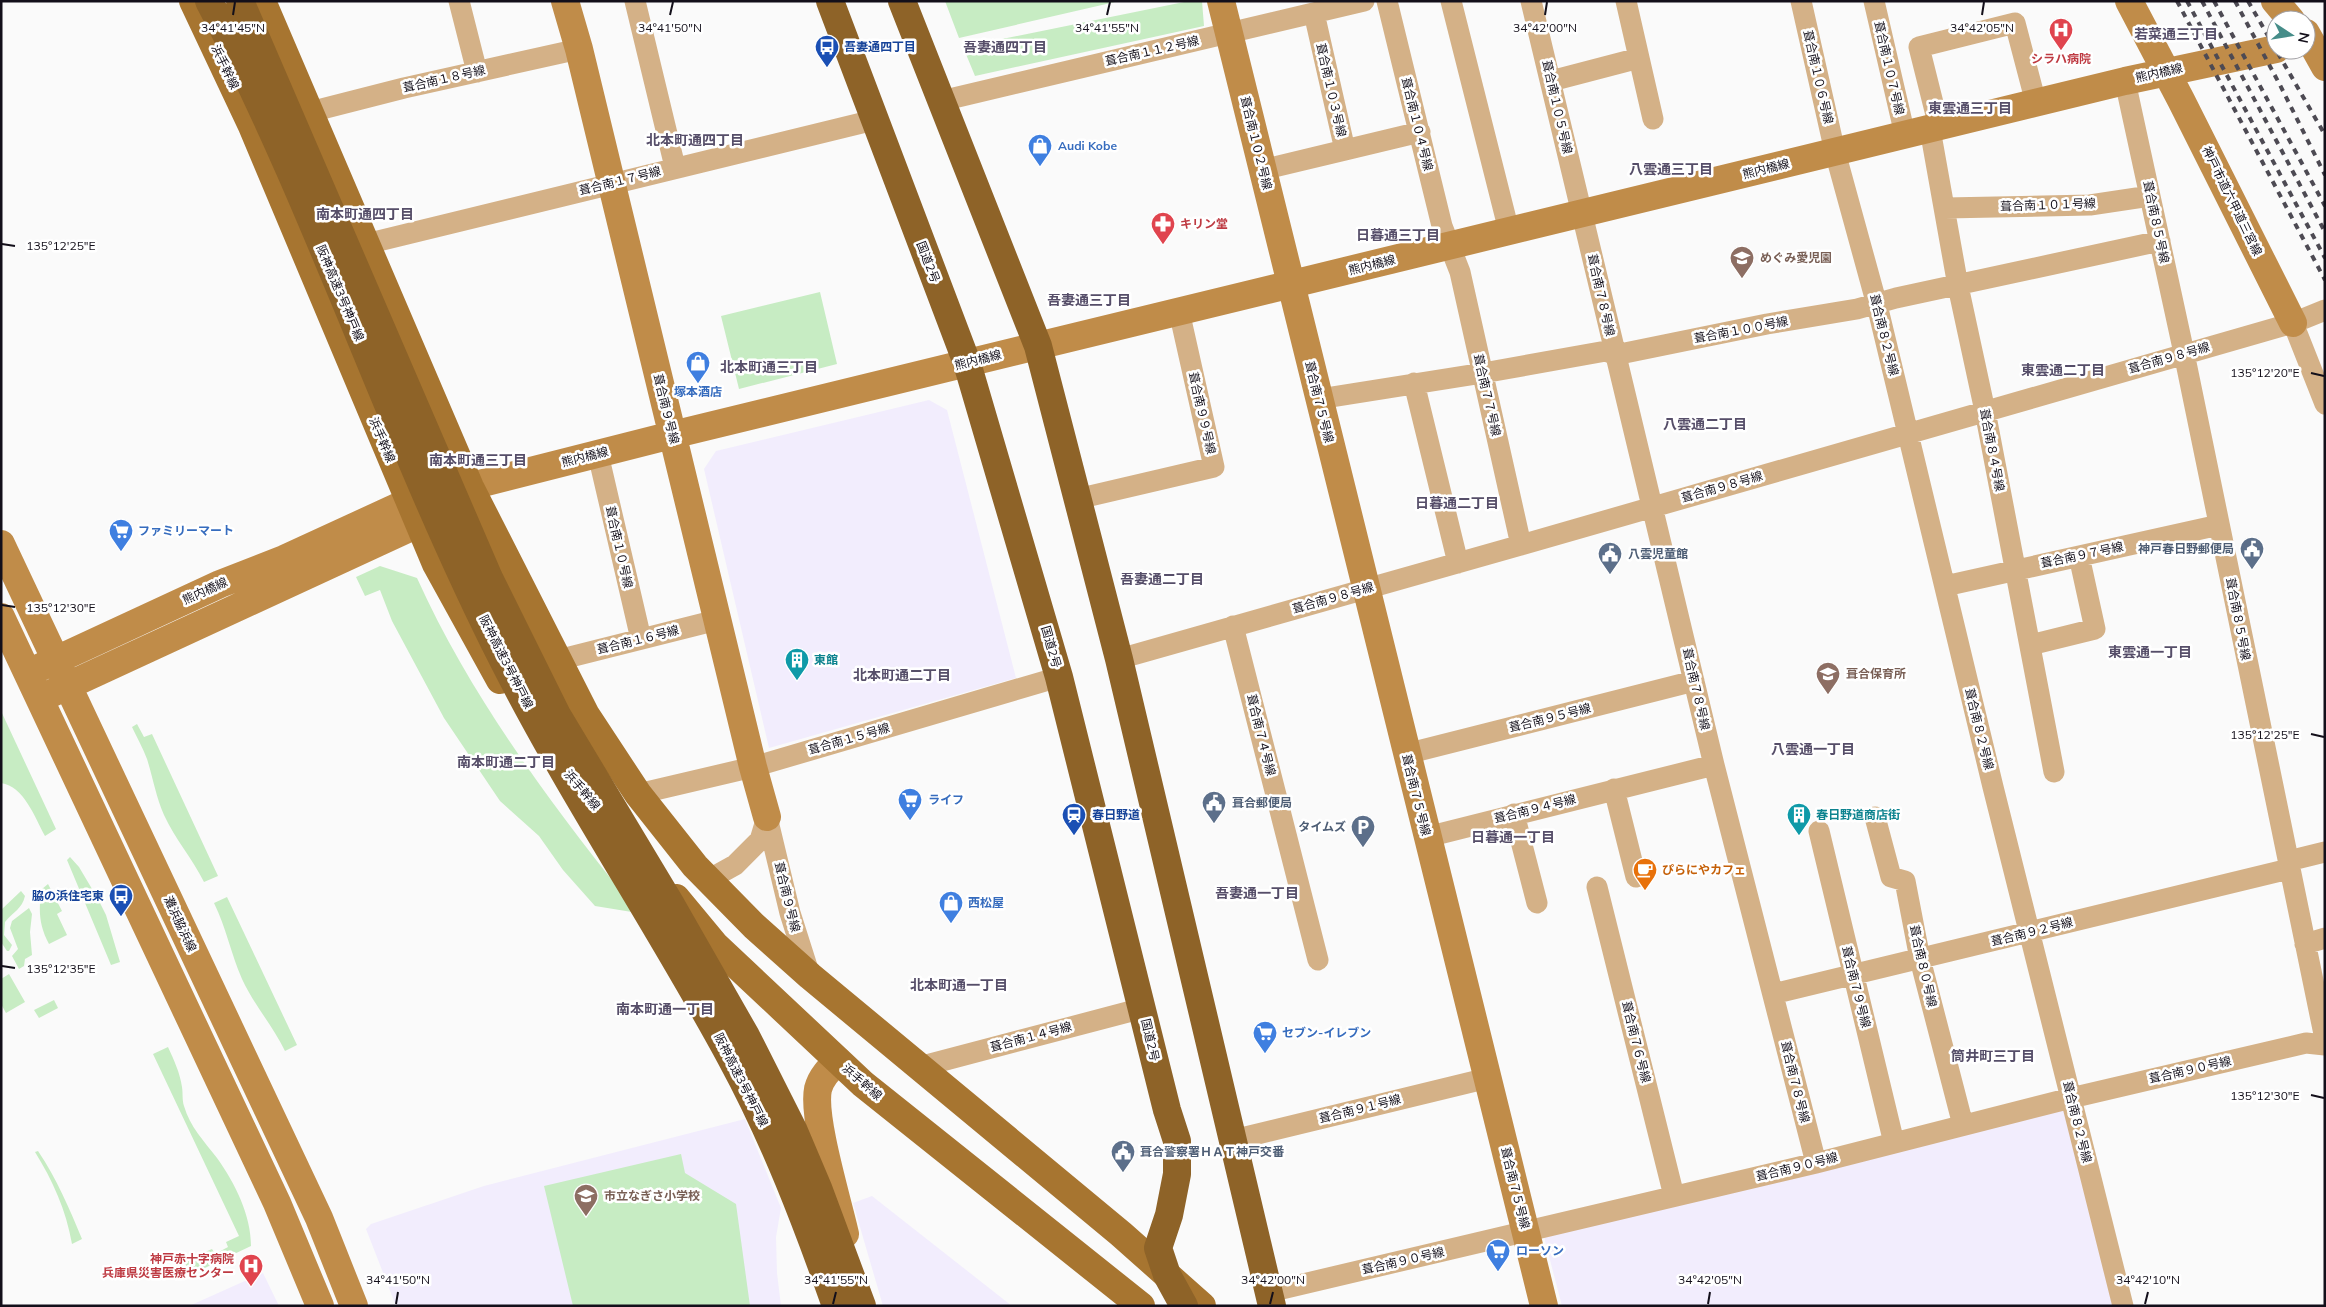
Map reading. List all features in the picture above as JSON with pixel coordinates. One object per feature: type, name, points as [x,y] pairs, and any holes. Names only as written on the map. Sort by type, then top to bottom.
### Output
[{"type":"highway","name":"阪神高速3号神戸線","points":[[208,1],[238,57],[289,171],[358,335],[503,661],[582,803],[655,922],[733,1061],[796,1197],[836,1306]]},
{"type":"highway","name":"阪神高速3号神戸線","points":[[240,1],[489,578],[557,715],[670,902],[746,1036],[793,1129],[828,1213],[862,1306]]},
{"type":"highway","name":"国道2号","points":[[830,1],[967,363],[1059,677],[1143,1008],[1166,1110],[1177,1141],[1177,1174],[1169,1215],[1158,1248],[1167,1275],[1184,1306]]},
{"type":"highway","points":[[902,1],[1038,346],[1119,658],[1270,1299]]},
{"type":"main road","name":"浜手幹線","points":[[193,1],[252,126],[436,564],[498,677],[548,749],[715,946],[874,1093],[1140,1306]]},
{"type":"main road","points":[[262,1],[470,487],[586,715],[638,794],[708,880],[754,926],[918,1067],[1121,1234],[1202,1306]]},
{"type":"street","points":[[459,1],[477,72]]},
{"type":"street","name":"葺合南９号線","points":[[565,1],[579,49],[753,767],[768,817],[790,913],[810,976]]},
{"type":"street","points":[[635,1],[675,167]]},
{"type":"street","name":"葺合南１０２号線","points":[[1221,1],[1290,284]]},
{"type":"street","name":"葺合南１１２号線","points":[[941,101],[1364,1]]},
{"type":"street","name":"葺合南１０４号線","points":[[1387,1],[1448,246]]},
{"type":"street","points":[[1451,1],[1509,231]]},
{"type":"street","name":"葺合南１０５号線","points":[[1532,1],[1582,214]]},
{"type":"street","points":[[1626,1],[1653,119]]},
{"type":"street","name":"葺合南１０７号線","points":[[1874,1],[1924,130]]},
{"type":"street","name":"神戸市道六甲道三宮線","points":[[2129,1],[2167,72],[2293,323],[2325,404]]},
{"type":"street","name":"葺合南１０６号線","points":[[1807,3],[1835,152]]},
{"type":"street","name":"葺合南１０３号線","points":[[1314,13],[1345,150],[1420,132]]},
{"type":"street","points":[[1924,130],[1919,47],[2010,24],[2015,23],[2036,103]]},
{"type":"street","name":"葺合南１８号線","points":[[310,112],[579,49]]},
{"type":"street","points":[[2316,50],[2325,67]]},
{"type":"street","name":"熊内橋線","points":[[40,699],[413,513],[470,487],[672,434],[2125,81],[2266,51]]},
{"type":"street","points":[[1551,81],[1639,58]]},
{"type":"street","name":"葺合南８５号線","points":[[2125,81],[2184,354],[2289,865],[2315,941],[2325,1039]]},
{"type":"street","name":"葺合南１７号線","points":[[366,244],[675,167],[874,120]]},
{"type":"street","name":"葺合南８４号線","points":[[1924,130],[1945,208],[1958,286],[1985,411],[2054,772]]},
{"type":"street","points":[[1262,170],[1345,150]]},
{"type":"street","name":"葺合南８２号線","points":[[1835,152],[1876,305],[2123,1306]]},
{"type":"street","name":"葺合南１０１号線","points":[[1945,208],[2090,205],[2150,196]]},
{"type":"street","name":"葺合南７８号線","points":[[1582,214],[1714,765],[1816,1163]]},
{"type":"street","name":"葺合南１００号線","points":[[1319,399],[1606,351],[1615,355],[1767,324],[1876,305],[1896,298],[2160,242]]},
{"type":"street","name":"葺合南７７号線","points":[[1448,246],[1460,272],[1521,545]]},
{"type":"street","name":"葺合南７５号線","points":[[1290,284],[1544,1306]]},
{"type":"street","name":"葺合南９８号線","points":[[1119,658],[1458,563],[2293,323],[2325,310]]},
{"type":"street","name":"葺合南９９号線","points":[[1077,499],[1214,467],[1179,311]]},
{"type":"street","points":[[1414,383],[1458,563]]},
{"type":"street","name":"葺合南１０号線","points":[[598,454],[640,639]]},
{"type":"street","name":"熊内橋線","points":[[28,673],[220,584],[284,558],[413,513]]},
{"type":"street","name":"葺合南９７号線","points":[[1945,586],[2219,525]]},
{"type":"street","name":"灘浜脇浜線","points":[[1,544],[318,1218],[354,1306]]},
{"type":"street","points":[[2030,645],[2095,629],[2079,556]]},
{"type":"street","points":[[1,617],[277,1203],[320,1306]]},
{"type":"street","name":"葺合南１６号線","points":[[558,660],[717,620]]},
{"type":"street","name":"葺合南７４号線","points":[[1233,626],[1318,960]]},
{"type":"street","name":"葺合南１５号線","points":[[638,794],[753,767],[1059,677]]},
{"type":"street","name":"葺合南９５号線","points":[[1406,754],[1694,681]]},
{"type":"street","name":"葺合南９４号線","points":[[1427,836],[1714,765]]},
{"type":"street","points":[[1615,789],[1636,878]]},
{"type":"street","points":[[1514,814],[1537,903]]},
{"type":"street","points":[[708,880],[735,865],[760,840],[768,817]]},
{"type":"street","name":"葺合南８０号線","points":[[1875,817],[1891,877],[1905,881],[1920,959],[1963,1125]]},
{"type":"street","name":"葺合南７９号線","points":[[1819,832],[1894,1143]]},
{"type":"street","name":"葺合南９２号線","points":[[1774,994],[2030,932],[2289,865],[2325,852]]},
{"type":"street","name":"葺合南７６号線","points":[[1598,887],[1674,1196]]},
{"type":"street","name":"葺合南１４号線","points":[[918,1067],[1143,1008]]},
{"type":"street","name":"葺合南９０号線","points":[[1270,1299],[1526,1232],[1816,1163],[2071,1098],[2306,1043],[2325,1046]]},
{"type":"street","points":[[838,1061],[825,1073],[818,1089],[818,1108],[822,1134],[862,1306]]},
{"type":"street","name":"葺合南９１号線","points":[[1233,1140],[1488,1078]]},
{"type":"street","points":[[1121,1234],[1140,1239],[1156,1231],[1169,1215]]},
{"type":"shaded area","points":[[929,400],[947,410],[1016,678],[769,748],[704,469],[716,451]]},
{"type":"shaded area","points":[[2068,1106],[2115,1306],[1562,1306],[1544,1237]]},
{"type":"shaded area","name":"市立なぎさ小学校","points":[[745,1119],[781,1208],[776,1237],[777,1273],[781,1306],[396,1306],[366,1229],[371,1224],[484,1186]]},
{"type":"shaded area","points":[[872,1196],[1012,1306],[883,1306],[853,1203]]},
{"type":"shaded area","name":"神戸赤十字病院 兵庫県災害医療センター","points":[[263,1273],[279,1306],[189,1306]]},
{"type":"green space","points":[[945,1],[1115,1],[1115,2],[959,38]]},
{"type":"green space","points":[[1189,1],[1202,1],[1204,26],[975,76],[963,47]]},
{"type":"green space","points":[[820,292],[837,364],[739,389],[721,316]]},
{"type":"green space","points":[[380,566],[417,578],[463,667],[489,710],[576,834],[638,913],[595,906],[563,870],[539,836],[500,801],[444,718],[392,621],[380,590],[365,596],[356,577]]},
{"type":"green space","points":[[1,711],[56,829],[45,836],[33,812],[22,796],[9,785],[1,783]]},
{"type":"green space","points":[[137,724],[144,737],[152,734],[218,876],[204,882],[168,824],[147,759],[132,727]]},
{"type":"green space","points":[[70,857],[79,867],[106,915],[120,962],[111,965],[67,860]]},
{"type":"green space","points":[[48,884],[62,911],[57,914],[67,935],[49,944],[41,924],[40,910],[42,889]]},
{"type":"green space","points":[[21,891],[25,896],[22,904],[5,922],[4,935],[12,945],[9,951],[7,951],[1,942],[1,910]]},
{"type":"green space","points":[[227,897],[297,1045],[285,1051],[247,989],[238,970],[214,903]]},
{"type":"green space","points":[[29,908],[32,914],[30,932],[32,955],[25,959],[24,966],[19,969],[12,956],[18,949],[10,928],[12,921]]},
{"type":"green space","points":[[9,974],[25,1002],[6,1013],[1,1004],[1,979]]},
{"type":"green space","points":[[54,1000],[58,1008],[39,1018],[34,1010]]},
{"type":"green space","points":[[168,1047],[180,1077],[183,1104],[187,1114],[202,1140],[224,1168],[236,1189],[245,1211],[250,1234],[251,1246],[190,1275],[184,1261],[212,1249],[215,1254],[228,1247],[226,1242],[239,1236],[153,1054]]},
{"type":"green space","points":[[38,1151],[57,1183],[82,1239],[72,1244],[62,1208],[53,1185],[35,1152]]},
{"type":"green space","points":[[681,1154],[685,1173],[736,1204],[750,1306],[573,1306],[544,1186]]},
{"type":"railway","points":[[2177,1],[2325,280]]},
{"type":"railway","points":[[2187,1],[2325,258]]},
{"type":"railway","points":[[2202,1],[2325,232]]},
{"type":"railway","points":[[2214,1],[2325,206]]},
{"type":"railway","points":[[2235,1],[2325,175]]},
{"type":"railway","points":[[2248,1],[2325,135]]},
{"type":"place","name":"シラハ病院","points":[[2061,51]]},
{"type":"place","name":"吾妻通四丁目","points":[[827,68]]},
{"type":"place","name":"Audi Kobe","points":[[1040,167]]},
{"type":"place","name":"キリン堂","points":[[1163,245]]},
{"type":"place","name":"めぐみ愛児園","points":[[1742,279]]},
{"type":"place","name":"塚本酒店","points":[[698,384]]},
{"type":"place","name":"ファミリーマート","points":[[121,552]]},
{"type":"place","name":"神戸春日野郵便局","points":[[2252,570]]},
{"type":"place","name":"八雲児童館","points":[[1610,575]]},
{"type":"place","name":"東館","points":[[797,681]]},
{"type":"place","name":"葺合保育所","points":[[1828,695]]},
{"type":"place","name":"ライフ","points":[[910,821]]},
{"type":"place","name":"葺合郵便局","points":[[1214,824]]},
{"type":"place","name":"春日野道","points":[[1074,836]]},
{"type":"place","name":"春日野道商店街","points":[[1799,836]]},
{"type":"place","name":"タイムズ","points":[[1363,848]]},
{"type":"place","name":"ぴらにやカフェ","points":[[1645,891]]},
{"type":"place","name":"脇の浜住宅東","points":[[121,917]]},
{"type":"place","name":"西松屋","points":[[951,924]]},
{"type":"place","name":"セブン-イレブン","points":[[1265,1054]]},
{"type":"place","name":"葺合警察署ＨＡＴ神戸交番","points":[[1123,1173]]},
{"type":"place","name":"市立なぎさ小学校","points":[[586,1217]]},
{"type":"place","name":"ローソン","points":[[1498,1272]]},
{"type":"place","name":"神戸赤十字病院 兵庫県災害医療センター","points":[[251,1287]]},
{"type":"district","name":"若菜通三丁目","points":[[2176,34]]},
{"type":"district","name":"吾妻通四丁目","points":[[1005,47]]},
{"type":"district","name":"東雲通三丁目","points":[[1970,108]]},
{"type":"district","name":"北本町通四丁目","points":[[695,140]]},
{"type":"district","name":"八雲通三丁目","points":[[1671,169]]},
{"type":"district","name":"南本町通四丁目","points":[[365,214]]},
{"type":"district","name":"日暮通三丁目","points":[[1398,235]]},
{"type":"district","name":"吾妻通三丁目","points":[[1089,300]]},
{"type":"district","name":"北本町通三丁目","points":[[769,367]]},
{"type":"district","name":"東雲通二丁目","points":[[2063,370]]},
{"type":"district","name":"八雲通二丁目","points":[[1705,424]]},
{"type":"district","name":"南本町通三丁目","points":[[478,460]]},
{"type":"district","name":"日暮通二丁目","points":[[1457,503]]},
{"type":"district","name":"吾妻通二丁目","points":[[1162,579]]},
{"type":"district","name":"東雲通一丁目","points":[[2150,652]]},
{"type":"district","name":"北本町通二丁目","points":[[902,675]]},
{"type":"district","name":"八雲通一丁目","points":[[1813,749]]},
{"type":"district","name":"南本町通二丁目","points":[[506,762]]},
{"type":"district","name":"日暮通一丁目","points":[[1513,837]]},
{"type":"district","name":"吾妻通一丁目","points":[[1257,893]]},
{"type":"district","name":"北本町通一丁目","points":[[959,985]]},
{"type":"district","name":"南本町通一丁目","points":[[665,1009]]},
{"type":"district","name":"筒井町三丁目","points":[[1993,1056]]}]
